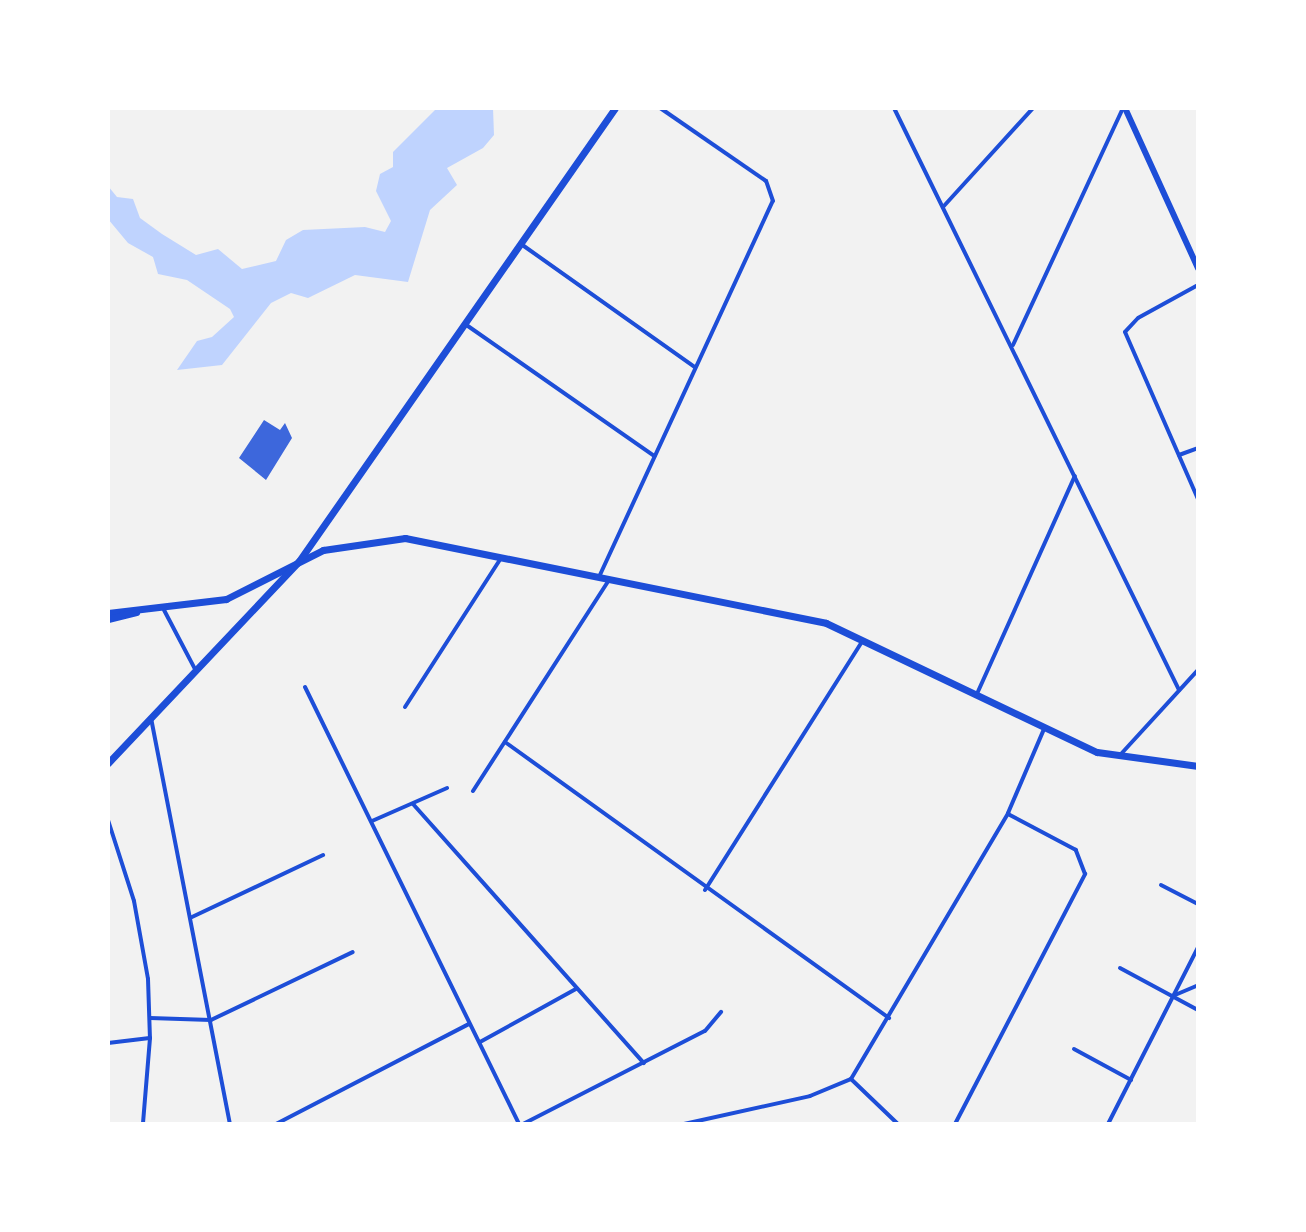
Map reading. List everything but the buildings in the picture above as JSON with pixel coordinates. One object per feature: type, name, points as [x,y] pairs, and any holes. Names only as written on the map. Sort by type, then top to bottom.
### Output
[{"type":"main road","points":[[108,763],[299,561],[615,108]]},
{"type":"main road","points":[[1124,108],[1198,268]]},
{"type":"main road","points":[[108,613],[164,610],[241,594],[323,550],[385,537],[826,623],[1044,729],[1118,758],[1198,766]]},
{"type":"main road","points":[[108,619],[136,612]]},
{"type":"street","points":[[598,578],[773,201],[772,190],[660,108]]},
{"type":"street","points":[[894,108],[1179,690]]},
{"type":"street","points":[[898,116],[905,108]]},
{"type":"street","points":[[942,207],[1033,108]]},
{"type":"street","points":[[1012,346],[1124,108]]},
{"type":"street","points":[[519,243],[695,367]]},
{"type":"street","points":[[1198,285],[1131,322],[1125,332],[1198,499]]},
{"type":"street","points":[[463,322],[654,456]]},
{"type":"street","points":[[1179,455],[1198,448]]},
{"type":"street","points":[[975,696],[1075,476]]},
{"type":"street","points":[[405,707],[501,558]]},
{"type":"street","points":[[473,791],[609,580]]},
{"type":"street","points":[[164,610],[196,671]]},
{"type":"street","points":[[705,890],[864,639]]},
{"type":"street","points":[[1118,758],[1198,670]]},
{"type":"street","points":[[305,687],[520,1123]]},
{"type":"street","points":[[151,718],[230,1124]]},
{"type":"street","points":[[684,1124],[810,1096],[851,1079],[1008,813],[1044,729]]},
{"type":"street","points":[[505,742],[705,890],[889,1018]]},
{"type":"street","points":[[372,821],[447,788]]},
{"type":"street","points":[[413,804],[644,1063]]},
{"type":"street","points":[[955,1124],[1085,874],[1076,850],[1008,813]]},
{"type":"street","points":[[108,820],[140,929],[150,1018],[143,1124]]},
{"type":"street","points":[[192,917],[323,855]]},
{"type":"street","points":[[1161,885],[1198,904]]},
{"type":"street","points":[[1108,1124],[1198,947]]},
{"type":"street","points":[[150,1018],[211,1020],[353,952]]},
{"type":"street","points":[[1120,968],[1198,1010]]},
{"type":"street","points":[[1174,995],[1198,985]]},
{"type":"street","points":[[480,1042],[576,989]]},
{"type":"street","points":[[509,1124],[520,1123],[705,1031],[721,1012]]},
{"type":"street","points":[[276,1124],[470,1024]]},
{"type":"street","points":[[108,1043],[150,1038]]},
{"type":"street","points":[[1074,1049],[1131,1080]]},
{"type":"street","points":[[851,1079],[898,1124]]},
{"type":"water","points":[[437,108],[493,108],[494,135],[483,148],[447,168],[457,185],[430,210],[408,282],[355,275],[308,298],[291,293],[271,303],[222,365],[177,370],[197,341],[212,337],[234,317],[230,309],[187,280],[158,274],[153,257],[128,243],[108,219],[108,186],[117,197],[133,199],[140,218],[196,255],[218,249],[242,269],[276,261],[286,240],[303,230],[365,227],[385,232],[391,221],[376,191],[380,174],[393,167],[393,152]]}]
